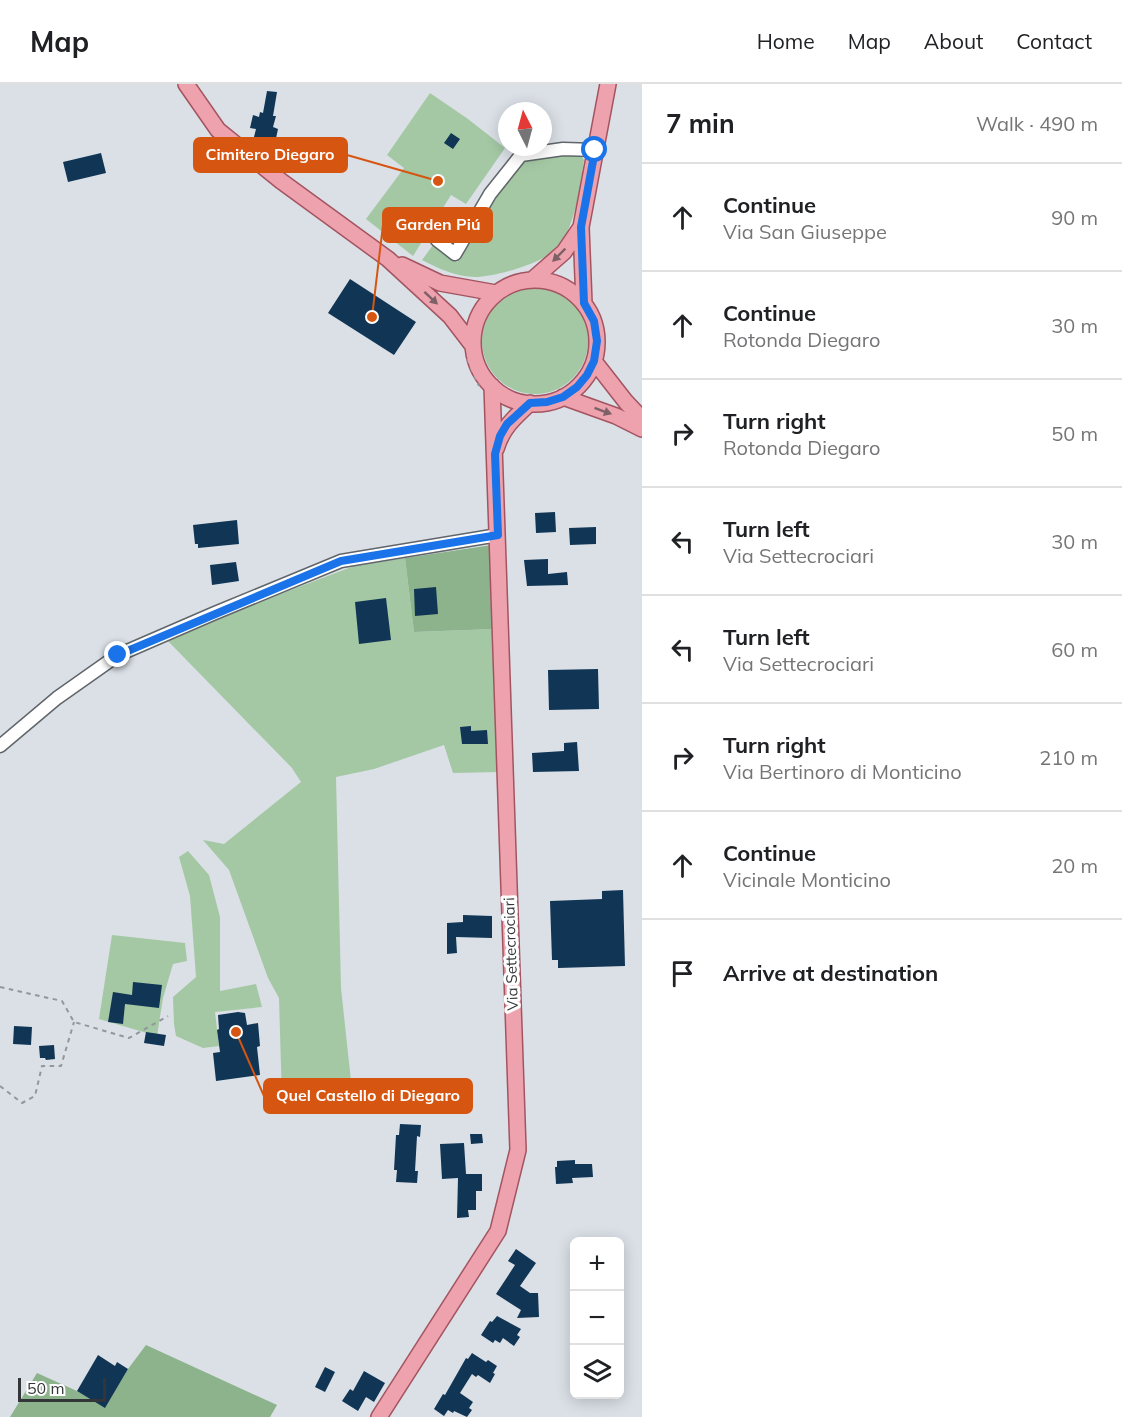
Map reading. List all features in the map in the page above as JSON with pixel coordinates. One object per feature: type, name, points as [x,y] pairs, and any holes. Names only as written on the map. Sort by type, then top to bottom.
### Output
[{"type":"main road","points":[[186,84],[218,130],[281,181],[388,259],[450,316],[473,346]]},
{"type":"main road","points":[[584,303],[581,227],[608,84]]},
{"type":"main road","points":[[532,280],[564,252],[581,227]]},
{"type":"main road","points":[[388,259],[440,283],[496,293]]},
{"type":"main road","points":[[532,280],[552,282],[570,290],[584,303],[594,321],[597,341],[594,361],[587,375],[577,387],[563,397],[547,402],[530,403],[509,398],[492,386],[482,374],[473,346],[475,326],[483,308],[496,293],[513,284],[532,280]]},
{"type":"main road","points":[[594,361],[642,419]]},
{"type":"main road","name":"Via Settecrociari","points":[[379,1417],[498,1232],[518,1150],[492,386]]},
{"type":"main road","points":[[563,397],[616,416],[642,429]]},
{"type":"main road","name":"Via Settecrociari","points":[[495,454],[500,436],[507,424],[530,403]]},
{"type":"street","points":[[437,240],[455,254],[490,194],[520,155],[563,149],[595,150]]},
{"type":"street","points":[[0,746],[83,679],[118,655],[153,640],[341,561],[498,535]]},
{"type":"path","points":[[0,987],[62,1002],[75,1022],[129,1038],[168,1016]]},
{"type":"path","points":[[0,1086],[22,1103],[35,1096],[42,1066],[61,1066],[75,1022]]},
{"type":"green space","points":[[430,93],[498,143],[499,156],[466,204],[451,195],[413,256],[366,219],[404,168],[387,155]]},
{"type":"green space","points":[[579,152],[584,160],[570,226],[560,245],[554,251],[534,263],[475,277],[454,274],[422,260],[433,245],[457,262],[490,206],[520,165],[534,158]]},
{"type":"green space","points":[[535,288],[555,292],[572,304],[584,321],[588,341],[584,361],[572,378],[555,390],[535,394],[515,390],[498,378],[486,361],[482,341],[486,321],[498,304],[515,292]]},
{"type":"green space","points":[[492,545],[495,629],[414,632],[405,558]]},
{"type":"green space","points":[[405,558],[414,632],[495,629],[499,772],[453,773],[444,745],[374,769],[336,777],[341,988],[354,1109],[282,1101],[279,998],[268,978],[229,870],[203,840],[224,844],[301,782],[292,768],[165,638],[354,566]]},
{"type":"green space","points":[[188,851],[209,875],[220,917],[220,991],[256,984],[262,1007],[215,1012],[219,1046],[203,1048],[176,1036],[174,1024],[173,997],[196,977],[190,896],[179,857]]},
{"type":"green space","points":[[112,935],[185,943],[187,961],[173,964],[163,998],[157,1036],[99,1019]]},
{"type":"green space","points":[[146,1345],[277,1405],[270,1417],[10,1417],[37,1373],[105,1407]]},
{"type":"building","points":[[267,91],[277,92],[273,116],[276,116],[273,127],[278,129],[275,143],[254,137],[256,129],[250,128],[253,115],[259,117],[260,112],[263,113]]},
{"type":"building","points":[[451,133],[460,139],[453,149],[444,143]]},
{"type":"building","points":[[101,153],[106,173],[68,182],[63,162]]},
{"type":"building","points":[[350,279],[416,322],[394,355],[328,313]]},
{"type":"building","points":[[555,512],[556,532],[536,533],[535,513]]},
{"type":"building","points":[[237,520],[239,544],[198,548],[198,544],[195,544],[193,525]]},
{"type":"building","points":[[596,527],[596,544],[570,545],[569,528]]},
{"type":"building","points":[[548,559],[548,574],[567,572],[568,585],[527,586],[524,560]]},
{"type":"building","points":[[236,562],[239,581],[212,585],[210,565]]},
{"type":"building","points":[[436,587],[438,614],[415,616],[414,589]]},
{"type":"building","points":[[386,598],[391,640],[359,644],[355,602]]},
{"type":"building","points":[[598,669],[599,709],[549,710],[548,670]]},
{"type":"building","points":[[471,726],[471,731],[487,730],[488,744],[462,744],[460,727]]},
{"type":"building","points":[[577,742],[579,771],[533,772],[532,753],[564,751],[564,743]]},
{"type":"building","points":[[623,890],[625,966],[558,968],[558,960],[552,960],[550,901],[602,899],[602,891]]},
{"type":"building","points":[[463,915],[492,916],[492,938],[456,937],[457,953],[447,954],[447,923],[463,922]]},
{"type":"building","points":[[133,982],[162,985],[159,1008],[125,1004],[123,1024],[108,1022],[113,992],[132,995]]},
{"type":"building","points":[[245,1013],[247,1025],[258,1023],[260,1046],[257,1047],[260,1075],[216,1081],[213,1053],[220,1052],[217,1030],[219,1029],[218,1015]]},
{"type":"building","points":[[14,1026],[32,1027],[31,1045],[13,1044]]},
{"type":"building","points":[[146,1032],[166,1035],[164,1046],[144,1043]]},
{"type":"building","points":[[54,1045],[55,1059],[40,1058],[39,1046]]},
{"type":"building","points":[[400,1124],[421,1125],[420,1137],[417,1136],[415,1171],[418,1171],[417,1183],[396,1182],[397,1170],[394,1170],[396,1135],[399,1135]]},
{"type":"building","points":[[470,1134],[482,1134],[483,1143],[471,1144]]},
{"type":"building","points":[[464,1143],[466,1174],[482,1174],[482,1191],[476,1191],[476,1210],[468,1210],[469,1217],[457,1218],[458,1178],[442,1179],[440,1144]]},
{"type":"building","points":[[575,1160],[575,1164],[592,1164],[593,1177],[572,1178],[573,1183],[556,1184],[557,1161]]},
{"type":"building","points":[[516,1249],[536,1263],[520,1286],[530,1293],[538,1293],[539,1317],[517,1318],[521,1310],[496,1294],[515,1265],[508,1261]]},
{"type":"building","points":[[497,1316],[521,1329],[517,1335],[520,1337],[514,1346],[503,1338],[500,1343],[495,1340],[493,1343],[481,1335],[490,1321],[492,1322]]},
{"type":"building","points":[[472,1353],[497,1366],[493,1373],[495,1374],[490,1383],[472,1374],[460,1393],[473,1402],[469,1408],[472,1410],[467,1417],[448,1410],[444,1416],[434,1409],[443,1394],[445,1395],[466,1358],[468,1359]]},
{"type":"building","points":[[98,1355],[115,1366],[117,1362],[128,1369],[105,1408],[77,1391]]},
{"type":"building","points":[[325,1367],[335,1372],[325,1392],[315,1387]]},
{"type":"building","points":[[364,1371],[385,1383],[374,1402],[366,1397],[358,1411],[342,1401],[350,1389],[353,1391]]},
{"type":"place","name":"Cimitero Diegaro","points":[[438,181]]},
{"type":"place","name":"Garden Piú","points":[[372,317]]},
{"type":"place","name":"Quel Castello di Diegaro","points":[[236,1032]]},
{"type":"route","points":[[118,655],[341,561],[498,535],[495,454],[500,436],[507,424],[530,403],[547,402],[563,397],[577,387],[587,375],[594,361],[597,341],[594,321],[584,303],[581,227],[595,150]]}]
